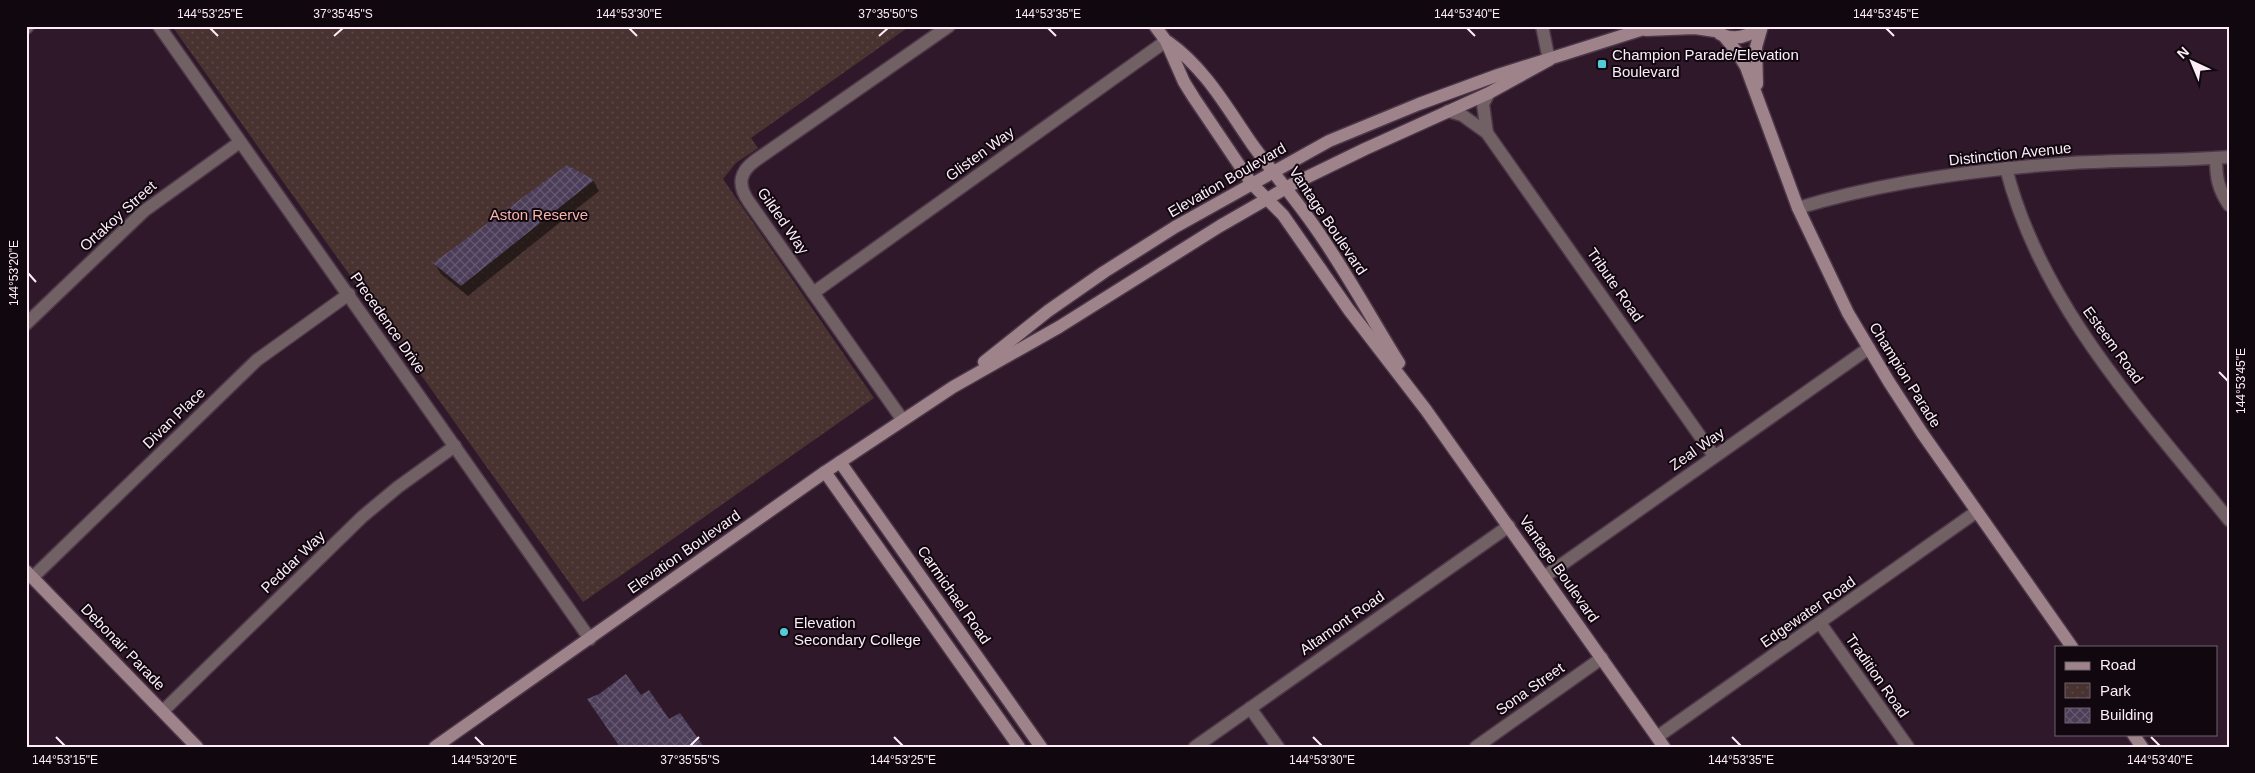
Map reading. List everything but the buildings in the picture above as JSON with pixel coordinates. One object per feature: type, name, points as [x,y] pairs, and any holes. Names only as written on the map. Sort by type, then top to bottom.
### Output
[{"type":"street","name":"Precedence Drive","points":[[159,26],[590,639]]},
{"type":"street","name":"Gilded Way","points":[[902,419],[745,196],[740,187],[740,180],[744,170],[756,160],[949,26]]},
{"type":"street","name":"Vantage Boulevard","points":[[1155,26],[1166,41],[1189,90],[1252,184],[1283,215],[1349,310],[1426,410],[1660,742]]},
{"type":"street","points":[[1542,26],[1549,60]]},
{"type":"street","name":"Elevation Boulevard","points":[[953,387],[1040,317],[1104,272],[1274,171],[1329,141],[1358,128],[1498,76],[1650,28],[1695,28],[1744,37],[1754,33],[1761,26]]},
{"type":"street","name":"Champion Parade","points":[[1758,94],[1756,47],[1761,26]]},
{"type":"street","name":"Champion Parade","points":[[1716,31],[1737,52],[1758,94],[1775,148],[1798,208],[1825,268],[1868,348],[1922,433],[2071,646]]},
{"type":"street","name":"Glisten Way","points":[[813,293],[1166,41]]},
{"type":"street","name":"Vantage Boulevard","points":[[1166,41],[1177,49],[1220,94],[1248,138],[1326,243],[1426,410]]},
{"type":"street","name":"Elevation Boulevard","points":[[435,747],[825,472],[902,419],[953,387],[1059,327],[1157,265],[1319,170],[1489,93],[1549,60]]},
{"type":"street","points":[[1487,133],[1483,104],[1489,93]]},
{"type":"street","points":[[1448,111],[1462,115],[1487,133]]},
{"type":"street","name":"Tribute Road","points":[[1487,133],[1714,456]]},
{"type":"street","name":"Ortakoy Street","points":[[26,324],[144,211],[240,142]]},
{"type":"street","points":[[2222,157],[2217,184],[2229,205]]},
{"type":"street","name":"Distinction Avenue","points":[[1798,208],[1867,190],[2006,168],[2074,163],[2222,157]]},
{"type":"street","name":"Esteem Road","points":[[2006,168],[2019,213],[2037,253],[2079,329],[2103,364],[2229,520]]},
{"type":"street","name":"Divan Place","points":[[29,574],[257,360],[349,294]]},
{"type":"street","name":"Zeal Way","points":[[1544,577],[1868,348]]},
{"type":"street","name":"Peddar Way","points":[[163,711],[362,517],[455,446]]},
{"type":"street","name":"Carmichael Road","points":[[840,462],[1041,747]]},
{"type":"street","points":[[825,472],[1019,747]]},
{"type":"street","name":"Edgewater Road","points":[[1660,742],[1820,623],[1976,512]]},
{"type":"street","name":"Altamont Road","points":[[1195,747],[1509,526]]},
{"type":"street","name":"Debonair Parade","points":[[29,574],[196,747]]},
{"type":"street","name":"Tradition Road","points":[[1820,623],[1908,747]]},
{"type":"street","name":"Sona Street","points":[[1476,747],[1602,658]]},
{"type":"street","points":[[1250,708],[1278,747]]},
{"type":"street","points":[[2134,736],[2142,747]]},
{"type":"green space","name":"Aston Reserve","points":[[172,26],[910,26],[751,138],[758,148],[736,163],[723,179],[874,398],[583,602]]},
{"type":"place","name":"Champion Parade/Elevation Boulevard","points":[[1602,64]]},
{"type":"place","name":"Elevation Secondary College","points":[[784,632]]}]
